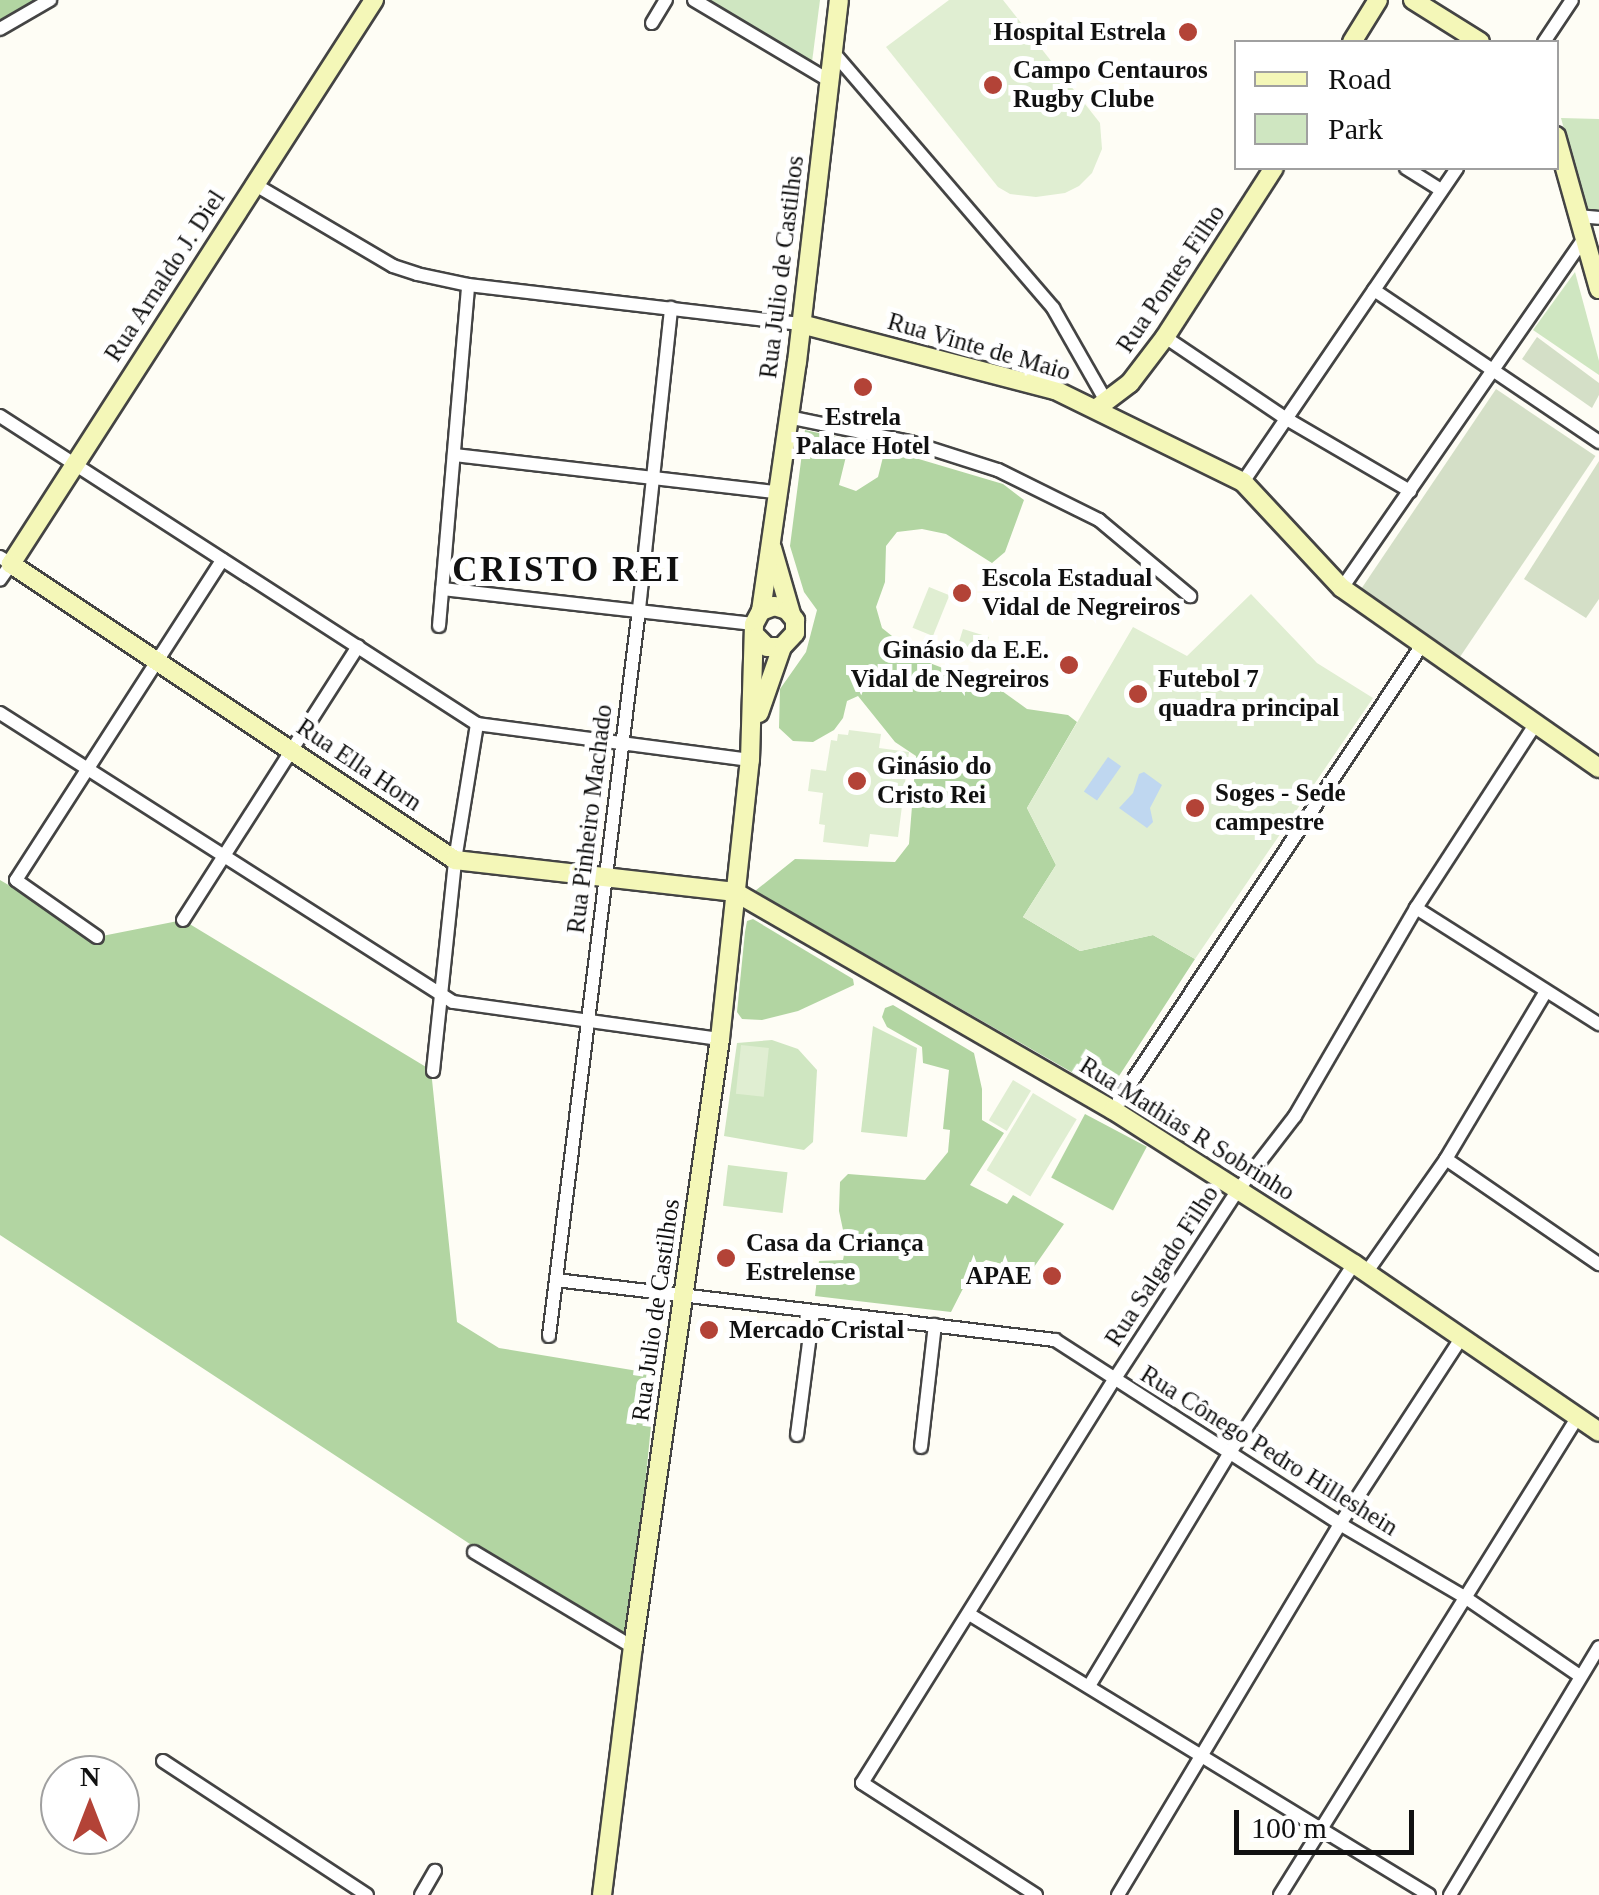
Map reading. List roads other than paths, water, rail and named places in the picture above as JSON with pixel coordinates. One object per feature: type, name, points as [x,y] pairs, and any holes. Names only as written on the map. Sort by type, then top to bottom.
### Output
[{"type":"main road","name":"Rua Arnaldo J. Diel","points":[[6,560],[74,463],[374,0]]},
{"type":"main road","name":"Rua Julio de Castilhos","points":[[602,1895],[633,1648],[720,1039],[750,760],[757,624],[801,324],[839,0]]},
{"type":"main road","points":[[1353,40],[1378,0]]},
{"type":"main road","points":[[1413,0],[1477,40]]},
{"type":"main road","points":[[1559,147],[1599,289]]},
{"type":"main road","name":"Rua Pontes Filho","points":[[1102,405],[1130,383],[1165,337],[1273,170]]},
{"type":"main road","name":"Rua Vinte de Maio","points":[[801,324],[1102,405],[1242,482],[1342,588],[1599,768]]},
{"type":"main road","name":"Rua Julio de Castilhos","points":[[770,540],[792,614]]},
{"type":"main road","name":"Rua Ella Horn","points":[[6,560],[455,860],[605,874],[735,892]]},
{"type":"main road","points":[[781,607],[792,614],[795,633],[782,647],[768,647],[757,624],[781,607]]},
{"type":"main road","name":"Rua Julio de Castilhos","points":[[752,732],[782,647]]},
{"type":"main road","name":"Rua Mathias R Sobrinho","points":[[735,892],[1114,1110],[1360,1269],[1599,1432]]},
{"type":"street","points":[[0,29],[50,0]]},
{"type":"street","points":[[652,23],[666,0]]},
{"type":"street","points":[[694,0],[830,81]]},
{"type":"street","points":[[1545,40],[1572,0]]},
{"type":"street","points":[[834,52],[1053,308],[1102,405]]},
{"type":"street","points":[[1409,170],[1441,190]]},
{"type":"street","points":[[1242,482],[1456,170]]},
{"type":"street","name":"Rua Vinte de Maio","points":[[254,184],[393,266],[468,284],[801,324]]},
{"type":"street","points":[[1578,216],[1599,218]]},
{"type":"street","points":[[1342,588],[1585,237]]},
{"type":"street","points":[[439,626],[468,284]]},
{"type":"street","points":[[1374,290],[1599,442]]},
{"type":"street","name":"Rua Pinheiro Machado","points":[[549,1336],[639,610],[671,308]]},
{"type":"street","points":[[1165,337],[1284,418],[1410,491]]},
{"type":"street","points":[[0,416],[478,724],[750,760]]},
{"type":"street","points":[[788,417],[910,442],[998,470],[1099,520],[1190,596]]},
{"type":"street","points":[[454,455],[776,492]]},
{"type":"street","name":"Rua Arnaldo J. Diel","points":[[0,580],[6,560]]},
{"type":"street","points":[[97,937],[16,880],[84,767],[222,560]]},
{"type":"street","points":[[442,589],[757,624]]},
{"type":"street","points":[[183,920],[358,646]]},
{"type":"street","points":[[1114,1110],[1422,646]]},
{"type":"street","points":[[0,713],[440,997],[589,1023],[720,1039]]},
{"type":"street","points":[[434,1071],[455,860],[478,724]]},
{"type":"street","name":"Rua Salgado Filho","points":[[1036,1895],[862,1784],[1114,1380],[1238,1190],[1295,1116],[1416,908],[1535,726]]},
{"type":"street","points":[[1416,908],[1599,1024]]},
{"type":"street","points":[[1089,1686],[1231,1451],[1360,1269],[1446,1158],[1545,993]]},
{"type":"street","points":[[1446,1158],[1599,1264]]},
{"type":"street","name":"Rua Cônego Pedro Hilleshein","points":[[556,1280],[1055,1340],[1340,1524],[1466,1598],[1580,1676]]},
{"type":"street","points":[[797,1435],[813,1312]]},
{"type":"street","points":[[921,1447],[934,1325]]},
{"type":"street","points":[[1118,1895],[1340,1524],[1460,1340]]},
{"type":"street","points":[[1280,1895],[1577,1418]]},
{"type":"street","points":[[474,1552],[633,1648]]},
{"type":"street","points":[[969,1614],[1428,1895]]},
{"type":"street","points":[[1450,1895],[1599,1647]]},
{"type":"street","points":[[163,1761],[367,1895]]},
{"type":"street","points":[[421,1895],[435,1871]]},
{"type":"water","points":[[1108,757],[1121,766],[1097,801],[1084,791]]},
{"type":"water","points":[[1144,772],[1162,785],[1150,808],[1153,822],[1147,828],[1119,808]]},
{"type":"place","name":"Hospital Estrela","points":[[1188,32]]},
{"type":"place","name":"Campo Centauros Rugby Clube","points":[[993,85]]},
{"type":"place","name":"Estrela Palace Hotel","points":[[863,387]]},
{"type":"place","name":"Escola Estadual Vidal de Negreiros","points":[[962,593]]},
{"type":"place","name":"Ginásio da E.E. Vidal de Negreiros","points":[[1069,665]]},
{"type":"place","name":"Futebol 7 quadra principal","points":[[1138,694]]},
{"type":"place","name":"Ginásio do Cristo Rei","points":[[857,781]]},
{"type":"place","name":"Soges - Sede campestre","points":[[1195,808]]},
{"type":"place","name":"Casa da Criança Estrelense","points":[[726,1258]]},
{"type":"place","name":"APAE","points":[[1052,1276]]},
{"type":"place","name":"Mercado Cristal","points":[[709,1330]]},
{"type":"district","name":"CRISTO REI","points":[[567,570]]}]
